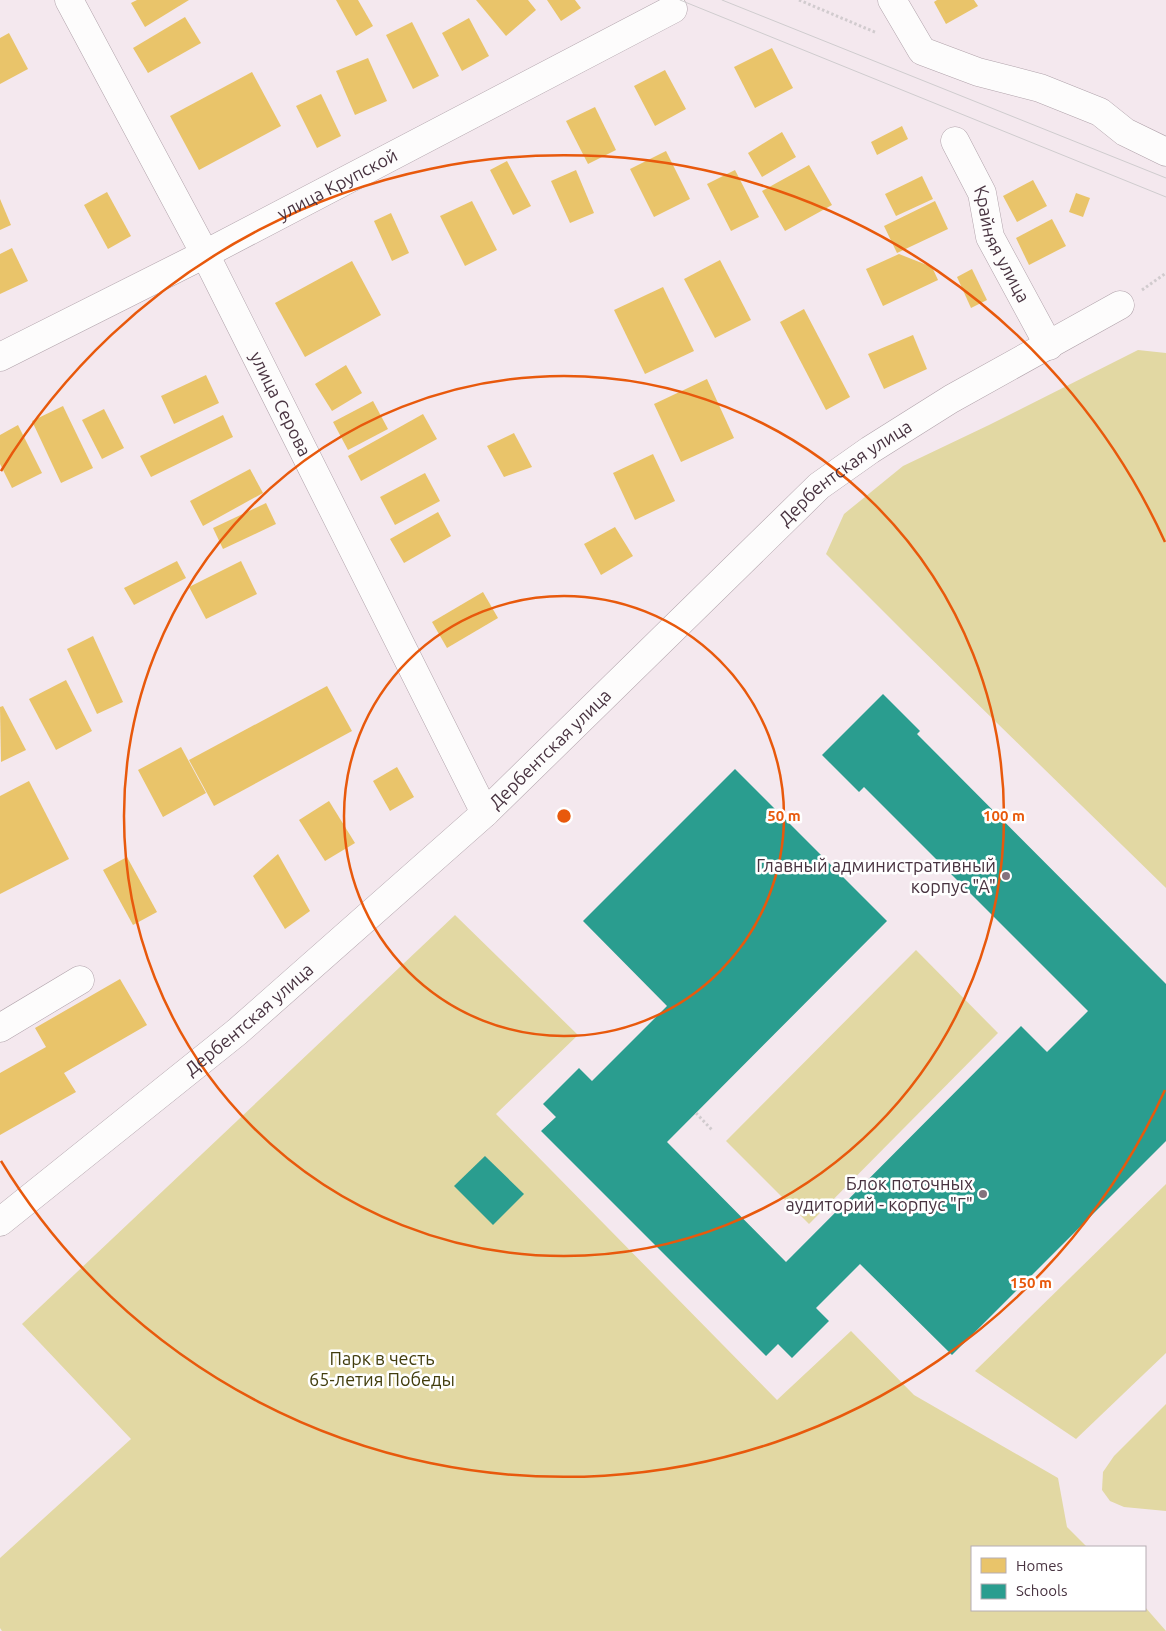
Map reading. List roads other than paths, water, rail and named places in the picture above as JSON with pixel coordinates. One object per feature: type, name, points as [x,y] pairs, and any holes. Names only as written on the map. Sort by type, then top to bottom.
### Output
[{"type":"street","name":"улица Серова","points":[[69,0],[205,254],[485,813]]},
{"type":"street","points":[[892,0],[922,52],[978,72],[1049,91],[1100,112],[1125,132],[1166,152]]},
{"type":"street","name":"улица Крупской","points":[[0,357],[205,254],[673,9]]},
{"type":"street","name":"Крайняя улица","points":[[955,141],[982,192],[990,237],[1049,346]]},
{"type":"street","name":"Дербентская улица","points":[[0,1222],[237,1032],[485,813],[819,486],[870,450],[951,400],[1120,305]]},
{"type":"street","points":[[0,1028],[80,980]]},
{"type":"tram line","points":[[680,0],[1166,197]]},
{"type":"tram line","points":[[722,0],[1166,178]]},
{"type":"place","name":"Главный административный корпус \"А\"","points":[[1006,876]]},
{"type":"place","name":"Блок поточных аудиторий - корпус \"Г\"","points":[[983,1194]]},
{"type":"park label","name":"Парк в честь 65-летия Победы","points":[[382,1369]]}]
